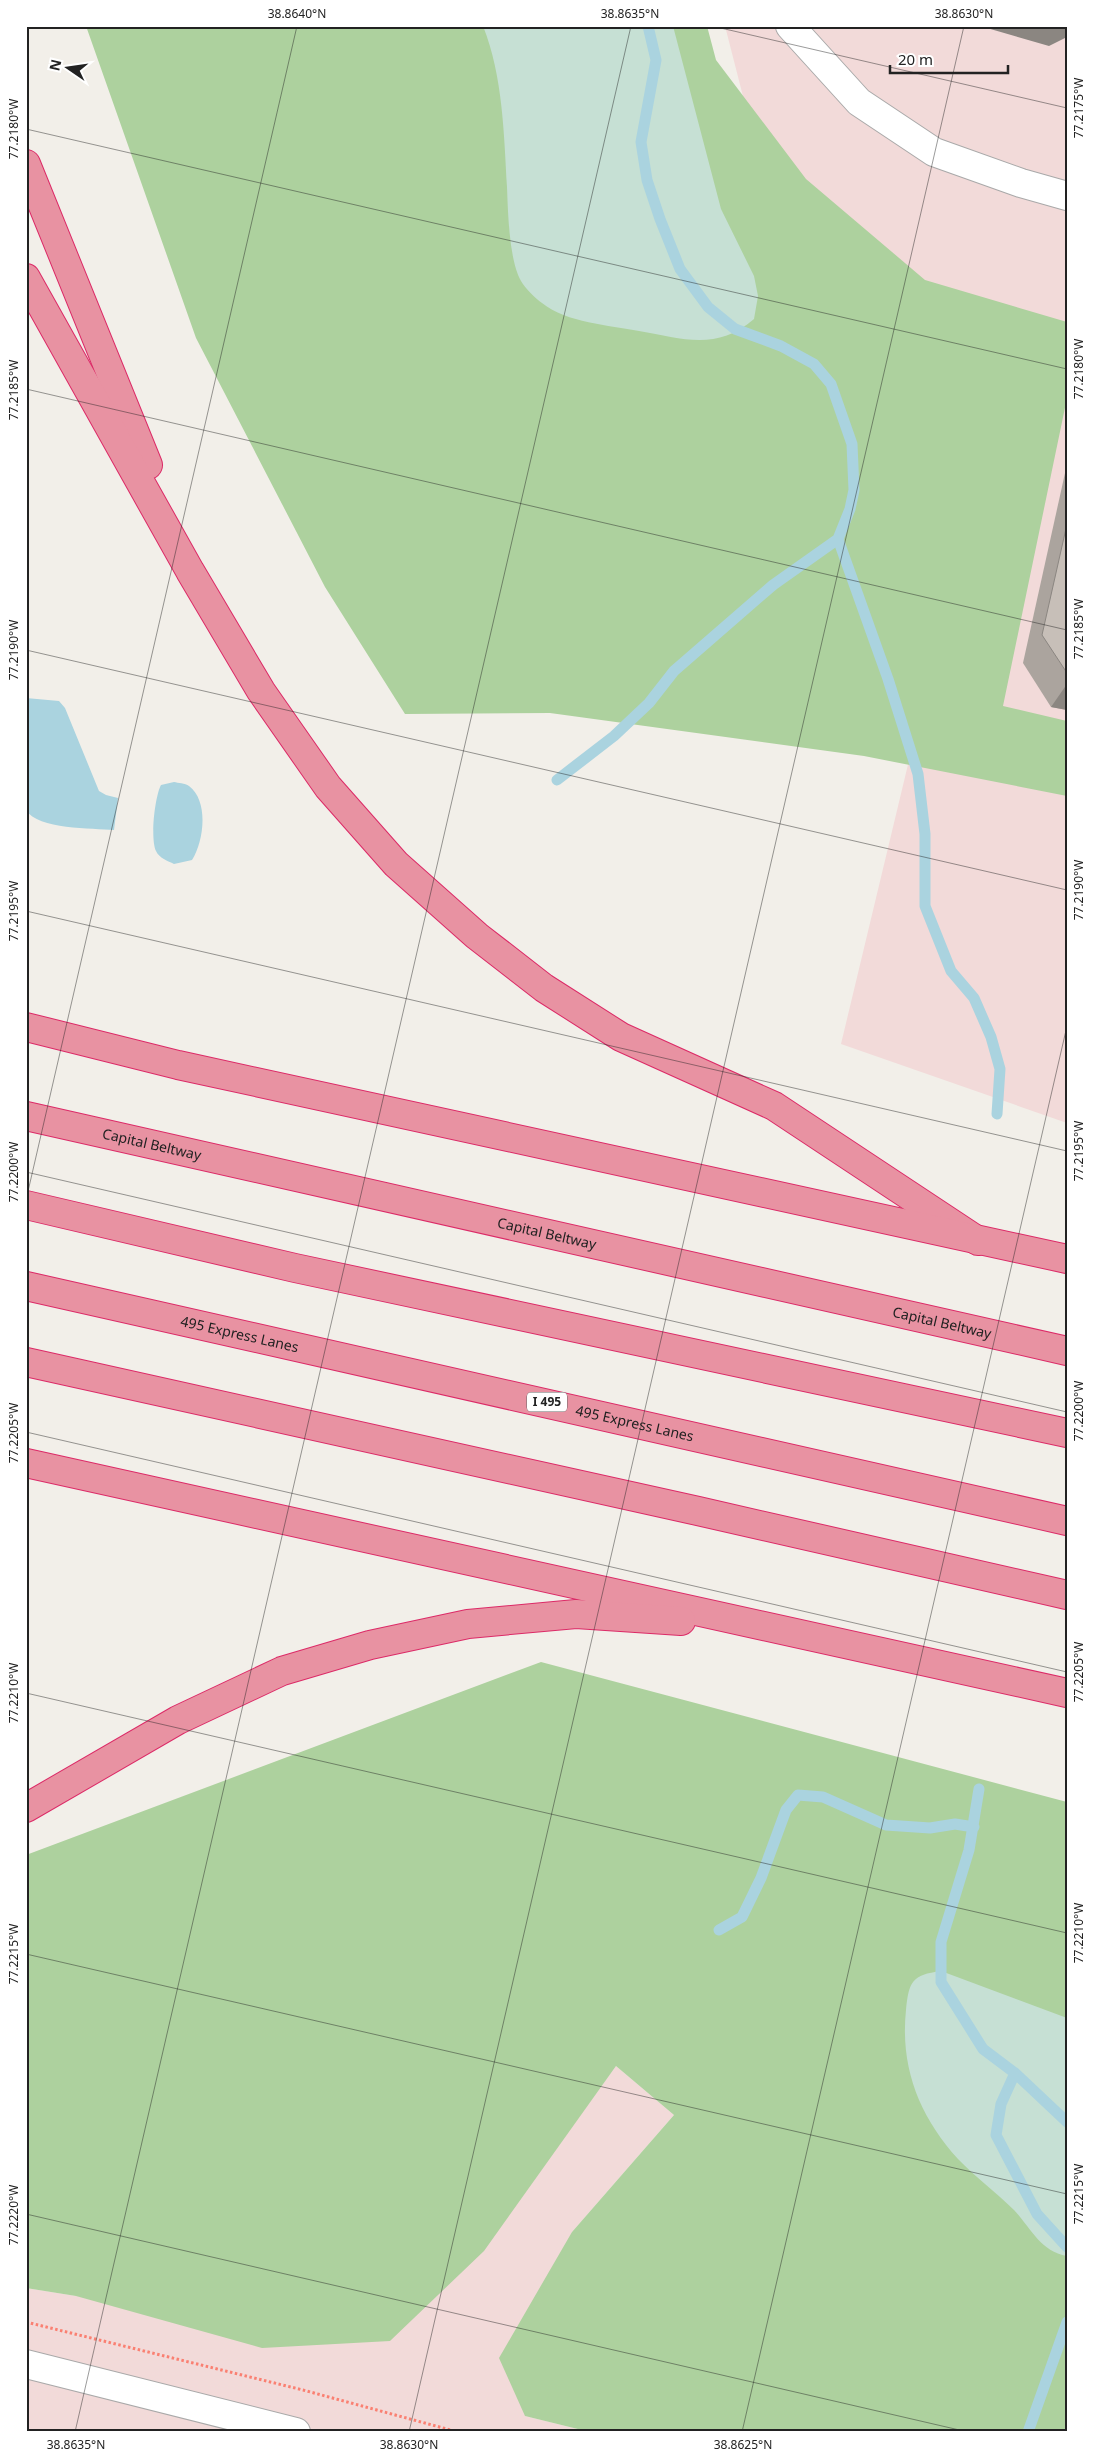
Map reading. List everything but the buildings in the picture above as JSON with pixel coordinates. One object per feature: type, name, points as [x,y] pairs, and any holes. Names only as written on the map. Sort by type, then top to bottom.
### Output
[{"type":"highway","points":[[26,164],[190,571]]},
{"type":"highway","points":[[26,278],[190,571],[261,691],[328,787],[396,864],[477,936],[544,988],[621,1037],[774,1106],[978,1240]]},
{"type":"highway","points":[[26,1027],[178,1065],[1067,1259]]},
{"type":"highway","name":"Capital Beltway","points":[[26,1116],[1067,1351]]},
{"type":"highway","points":[[26,1205],[295,1268],[1067,1434]]},
{"type":"highway","name":"495 Express Lanes","points":[[26,1286],[1067,1521]]},
{"type":"highway","points":[[26,1362],[688,1508],[1067,1596]]},
{"type":"highway","points":[[26,1463],[1067,1693]]},
{"type":"highway","points":[[26,1808],[178,1720],[274,1675],[370,1645],[468,1624],[576,1614],[763,1625]]},
{"type":"lane","points":[[790,26],[859,102],[934,152],[1021,183],[1067,196]]},
{"type":"lane","points":[[26,2364],[296,2432]]},
{"type":"path","points":[[26,2322],[303,2390],[458,2432]]},
{"type":"shaded area","points":[[725,26],[1067,26],[1067,1123],[841,1044],[911,752]]},
{"type":"shaded area","points":[[616,2066],[674,2115],[572,2232],[525,2416],[590,2432],[26,2432],[26,2288],[76,2296],[568,2132]]},
{"type":"green space","points":[[86,26],[707,26],[716,60],[806,179],[925,280],[1067,322],[1067,398],[1003,706],[1067,721],[1067,796],[864,756],[550,713],[405,714],[325,587],[196,338]]},
{"type":"green space","points":[[483,26],[673,26],[721,209],[754,276],[758,296],[754,319],[727,336],[700,340],[685,339],[602,325],[563,315],[539,301],[528,290],[521,281],[514,261],[509,222],[499,85],[490,45]]},
{"type":"green space","points":[[541,1662],[1067,1802],[1067,2432],[590,2432],[525,2416],[499,2358],[572,2232],[674,2115],[616,2066],[484,2251],[390,2341],[262,2348],[76,2296],[26,2288],[26,1855]]},
{"type":"green space","points":[[941,1971],[1067,2018],[1067,2256],[1043,2244],[1014,2210],[958,2159],[933,2126],[915,2090],[906,2051],[907,2000],[911,1986],[918,1977]]},
{"type":"water","points":[[26,698],[59,701],[65,708],[99,791],[118,798],[114,830],[53,825],[32,817],[26,810]]},
{"type":"water","points":[[174,782],[189,786],[200,801],[202,832],[192,860],[174,864],[157,853],[154,845],[153,827],[161,785]]},
{"type":"waterway","points":[[557,780],[614,736],[649,703],[674,671],[773,585],[838,539],[850,509],[854,490],[852,444],[831,384],[814,364],[781,346],[735,329],[708,307],[680,269],[647,180],[641,142],[656,60],[648,26]]},
{"type":"waterway","points":[[838,539],[888,679],[918,774],[925,834],[925,906],[951,971],[974,998],[991,1037],[1000,1069],[997,1114]]},
{"type":"waterway","points":[[979,1789],[969,1850],[941,1942],[941,1982],[983,2049],[1015,2073],[1067,2122]]},
{"type":"waterway","points":[[719,1930],[742,1917],[761,1878],[786,1810],[798,1795],[823,1797],[886,1825],[930,1828],[955,1824],[974,1827]]},
{"type":"waterway","points":[[1015,2073],[1001,2104],[996,2135],[1037,2214],[1067,2247]]},
{"type":"waterway","points":[[1028,2432],[1067,2322]]}]
